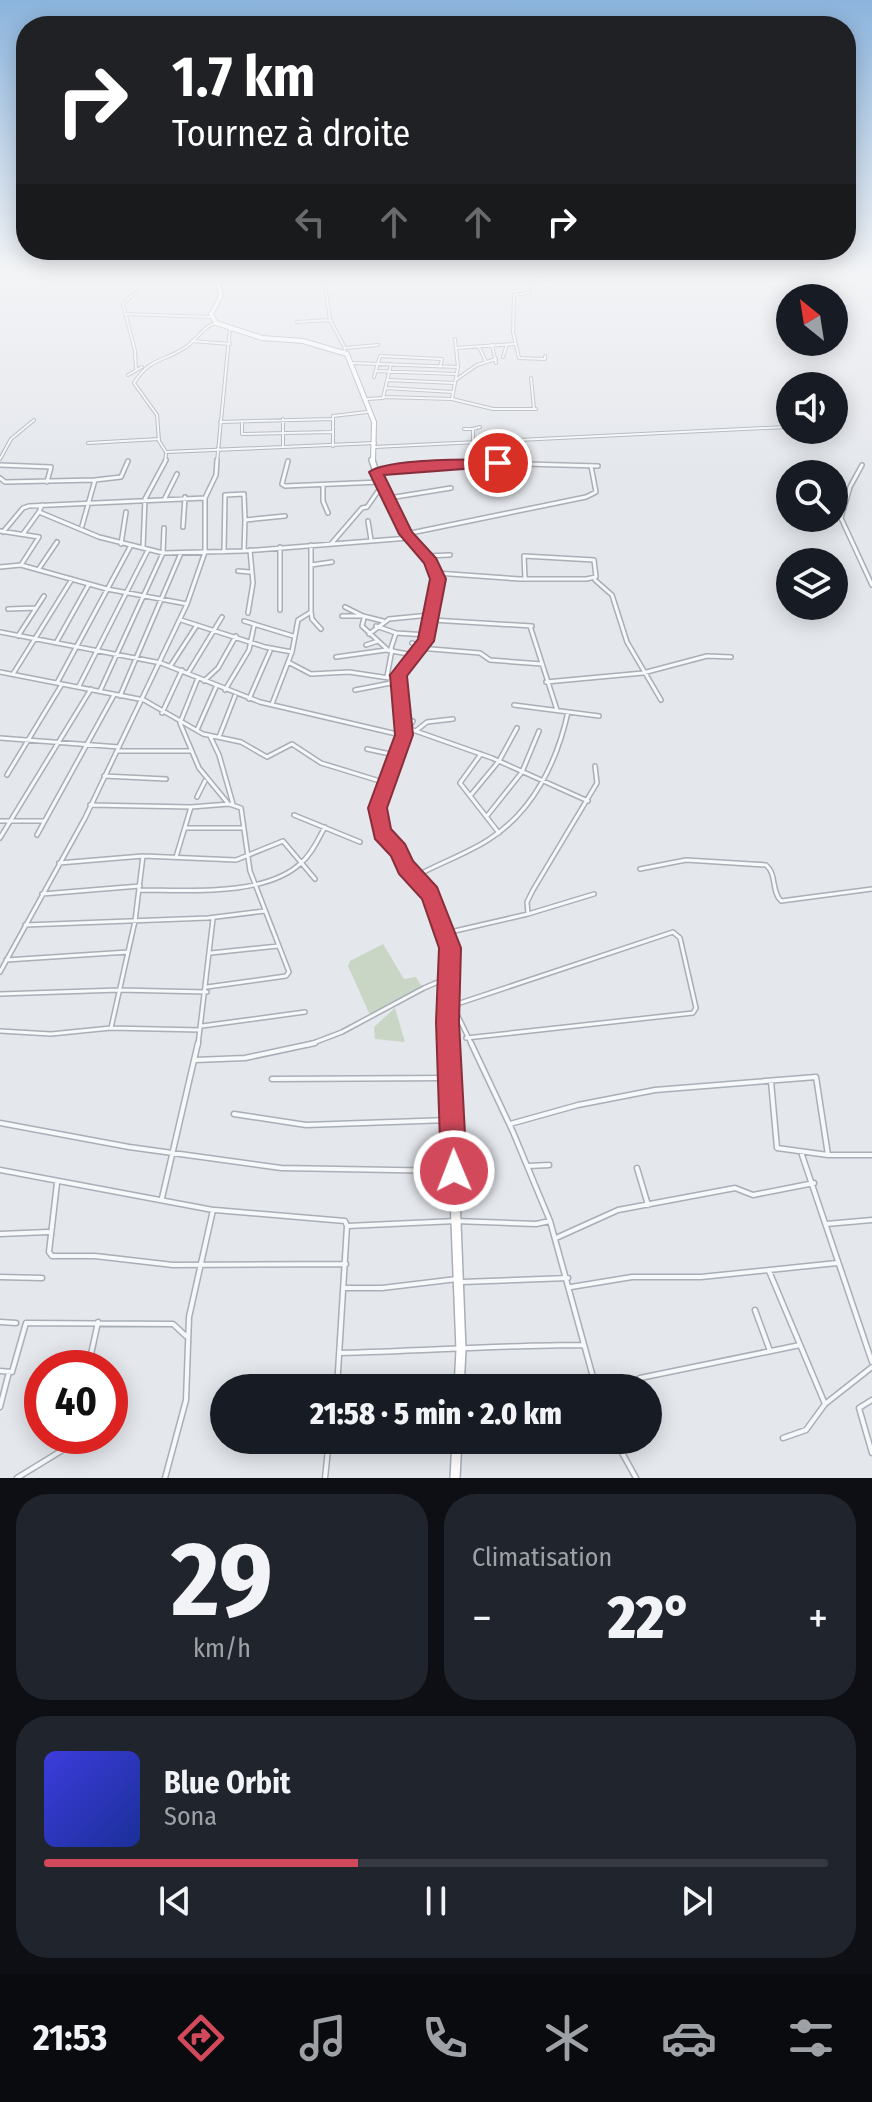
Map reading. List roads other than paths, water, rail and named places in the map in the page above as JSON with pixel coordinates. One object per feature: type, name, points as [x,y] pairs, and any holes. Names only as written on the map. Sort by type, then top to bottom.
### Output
[{"type":"street","points":[[131,338],[136,369]]},
{"type":"street","points":[[128,375],[186,347],[195,338]]},
{"type":"street","points":[[0,972],[144,700],[187,604],[205,552],[205,498],[216,475],[230,338]]},
{"type":"street","points":[[262,338],[303,341],[344,350],[378,345]]},
{"type":"street","points":[[338,338],[353,363],[367,412],[374,422],[372,460],[380,484],[408,536],[436,573],[437,584],[428,635],[414,655],[398,675],[355,690]]},
{"type":"street","points":[[514,338],[519,358],[545,359],[545,356]]},
{"type":"street","points":[[452,399],[458,367],[455,339]]},
{"type":"street","points":[[192,341],[230,344]]},
{"type":"street","points":[[503,357],[507,344]]},
{"type":"street","points":[[456,348],[514,344]]},
{"type":"street","points":[[388,380],[455,382],[470,369],[496,361],[492,345]]},
{"type":"street","points":[[479,347],[486,362]]},
{"type":"street","points":[[374,377],[380,356],[442,359],[444,374]]},
{"type":"street","points":[[405,365],[406,357]]},
{"type":"street","points":[[353,363],[458,367]]},
{"type":"street","points":[[384,397],[391,364]]},
{"type":"street","points":[[78,686],[146,549],[145,499],[166,460],[166,452],[159,439],[161,428],[156,410],[144,400],[134,383],[148,366]]},
{"type":"street","points":[[376,371],[456,374]]},
{"type":"street","points":[[363,398],[452,399],[473,408],[535,409],[531,378]]},
{"type":"street","points":[[386,388],[453,392]]},
{"type":"street","points":[[333,446],[333,416],[367,412]]},
{"type":"street","points":[[283,419],[283,448]]},
{"type":"street","points":[[220,422],[333,419]]},
{"type":"street","points":[[0,459],[11,439],[34,420]]},
{"type":"street","points":[[242,421],[242,434],[332,432]]},
{"type":"street","points":[[464,429],[480,427]]},
{"type":"street","points":[[166,452],[604,438],[776,427]]},
{"type":"street","points":[[473,429],[473,441]]},
{"type":"street","points":[[88,443],[159,439]]},
{"type":"street","points":[[0,478],[5,482],[47,482],[121,477],[128,461]]},
{"type":"street","points":[[288,461],[283,486],[380,484]]},
{"type":"street","points":[[376,472],[412,466],[498,463],[598,466]]},
{"type":"street","points":[[0,465],[51,467],[47,482]]},
{"type":"street","points":[[862,465],[850,487],[841,518],[872,585]]},
{"type":"street","points":[[39,512],[130,547],[163,553],[331,544],[408,536],[586,497],[596,492],[591,466]]},
{"type":"street","points":[[165,498],[177,474]]},
{"type":"street","points":[[81,528],[95,480]]},
{"type":"street","points":[[331,544],[337,532],[357,519],[362,506],[367,507],[380,484]]},
{"type":"street","points":[[323,486],[323,501],[328,513]]},
{"type":"street","points":[[389,498],[451,488]]},
{"type":"street","points":[[224,552],[225,495],[244,494],[244,551]]},
{"type":"street","points":[[183,527],[185,497]]},
{"type":"street","points":[[2,532],[23,508],[87,502],[205,498]]},
{"type":"street","points":[[23,534],[42,505]]},
{"type":"street","points":[[121,544],[126,512]]},
{"type":"street","points":[[245,520],[285,516]]},
{"type":"street","points":[[368,521],[371,540]]},
{"type":"street","points":[[100,691],[163,553],[164,528]]},
{"type":"street","points":[[2,532],[39,537],[21,565]]},
{"type":"street","points":[[38,570],[57,542]]},
{"type":"street","points":[[311,545],[311,612],[312,619],[321,629]]},
{"type":"street","points":[[7,775],[60,683],[75,648],[130,547]]},
{"type":"street","points":[[280,547],[280,610]]},
{"type":"street","points":[[248,613],[250,550]]},
{"type":"street","points":[[37,835],[137,658],[181,553]]},
{"type":"street","points":[[426,556],[450,555]]},
{"type":"street","points":[[525,578],[524,556],[594,560],[595,580],[617,604],[627,642],[661,700]]},
{"type":"street","points":[[311,565],[332,562]]},
{"type":"street","points":[[0,567],[21,565],[107,589],[187,604]]},
{"type":"street","points":[[238,571],[251,572]]},
{"type":"street","points":[[436,573],[595,580]]},
{"type":"street","points":[[12,674],[37,639],[72,579]]},
{"type":"street","points":[[56,644],[89,584]]},
{"type":"street","points":[[18,636],[44,596]]},
{"type":"street","points":[[240,605],[250,605]]},
{"type":"street","points":[[345,607],[364,617]]},
{"type":"street","points":[[8,609],[36,608]]},
{"type":"street","points":[[271,705],[292,652],[298,620],[311,612]]},
{"type":"street","points":[[342,616],[383,621]]},
{"type":"street","points":[[401,623],[405,616]]},
{"type":"street","points":[[369,634],[383,621],[405,616],[531,626],[557,710]]},
{"type":"street","points":[[188,673],[222,617]]},
{"type":"street","points":[[364,617],[362,626],[390,650]]},
{"type":"street","points":[[181,620],[217,628],[270,650],[292,652]]},
{"type":"street","points":[[244,621],[293,636]]},
{"type":"street","points":[[171,665],[198,623]]},
{"type":"street","points":[[225,690],[240,668],[254,626]]},
{"type":"street","points":[[376,626],[396,633],[428,635]]},
{"type":"street","points":[[0,632],[171,665],[249,699],[404,735]]},
{"type":"street","points":[[396,633],[390,650],[389,679],[398,696]]},
{"type":"street","points":[[204,681],[218,668],[236,635]]},
{"type":"street","points":[[366,645],[378,641]]},
{"type":"street","points":[[412,643],[419,647],[480,653],[490,660],[542,664]]},
{"type":"street","points":[[249,699],[270,650]]},
{"type":"street","points":[[336,657],[390,650],[414,655]]},
{"type":"street","points":[[546,682],[643,673],[707,656],[731,657]]},
{"type":"street","points":[[288,662],[311,674],[349,672],[389,679]]},
{"type":"street","points":[[162,713],[182,670]]},
{"type":"street","points":[[0,672],[144,700],[180,723],[209,735],[248,744],[267,757],[292,744],[321,763],[386,783]]},
{"type":"street","points":[[398,675],[404,735]]},
{"type":"street","points":[[180,723],[198,678]]},
{"type":"street","points":[[197,730],[216,687]]},
{"type":"street","points":[[0,838],[91,689]]},
{"type":"street","points":[[219,737],[236,694]]},
{"type":"street","points":[[514,705],[599,716]]},
{"type":"street","points":[[415,877],[499,833],[521,812],[542,780],[565,730],[568,712]]},
{"type":"street","points":[[417,730],[427,722],[453,719]]},
{"type":"street","points":[[413,721],[404,735],[378,808],[382,833],[430,893],[446,933],[452,960],[450,1078],[460,1374]]},
{"type":"street","points":[[0,994],[207,989],[286,976],[289,972],[255,885],[247,857],[241,808],[231,804],[205,781],[180,723]]},
{"type":"street","points":[[470,796],[499,761],[517,728]]},
{"type":"street","points":[[410,729],[499,761],[588,801]]},
{"type":"street","points":[[487,816],[522,772],[539,731]]},
{"type":"street","points":[[209,735],[219,755],[231,804]]},
{"type":"street","points":[[0,738],[118,749],[191,751]]},
{"type":"street","points":[[367,749],[396,755]]},
{"type":"street","points":[[481,754],[460,781],[499,833]]},
{"type":"street","points":[[528,914],[527,902],[533,890],[597,783],[595,766]]},
{"type":"street","points":[[104,776],[166,779]]},
{"type":"street","points":[[197,797],[205,781]]},
{"type":"street","points":[[90,805],[191,807],[231,804]]},
{"type":"street","points":[[176,857],[191,807]]},
{"type":"street","points":[[294,815],[360,842]]},
{"type":"street","points":[[0,821],[45,821]]},
{"type":"street","points":[[42,894],[140,888],[215,890],[255,885],[300,865],[325,827]]},
{"type":"street","points":[[185,828],[243,828]]},
{"type":"street","points":[[59,863],[143,856],[230,861],[283,841],[300,865],[315,879]]},
{"type":"street","points":[[111,1028],[135,921],[143,856]]},
{"type":"street","points":[[640,869],[686,860],[766,865],[771,869],[777,897],[781,901],[872,889]]},
{"type":"street","points":[[446,933],[528,914],[594,894]]},
{"type":"street","points":[[24,925],[70,926],[213,919],[265,911]]},
{"type":"street","points":[[161,1199],[175,1151],[202,1028],[213,919]]},
{"type":"street","points":[[451,1004],[673,932],[680,938],[696,1008],[693,1013],[466,1038]]},
{"type":"street","points":[[211,953],[278,946]]},
{"type":"street","points":[[6,960],[128,952]]},
{"type":"street","points":[[195,1060],[232,1060],[307,1046],[338,1034],[438,982],[450,987]]},
{"type":"street","points":[[451,1004],[510,1124],[550,1221],[571,1287],[593,1374]]},
{"type":"street","points":[[0,1031],[51,1034],[111,1028],[202,1028],[305,1012]]},
{"type":"street","points":[[272,1079],[450,1078]]},
{"type":"street","points":[[510,1124],[578,1105],[655,1090],[817,1078],[828,1155]]},
{"type":"street","points":[[771,1081],[775,1145],[828,1155],[872,1155]]},
{"type":"street","points":[[234,1114],[306,1125],[452,1120]]},
{"type":"street","points":[[0,1123],[129,1147],[281,1168],[454,1171]]},
{"type":"street","points":[[783,1438],[806,1430],[825,1404],[872,1364],[837,1263],[814,1183],[801,1152]]},
{"type":"street","points":[[528,1166],[549,1165]]},
{"type":"street","points":[[637,1168],[648,1205]]},
{"type":"street","points":[[0,1170],[213,1210],[346,1221],[345,1288],[338,1374]]},
{"type":"street","points":[[57,1183],[50,1232],[49,1252],[52,1256],[95,1256],[173,1265],[346,1264]]},
{"type":"street","points":[[556,1238],[618,1210],[735,1188],[753,1195],[814,1183]]},
{"type":"street","points":[[165,1478],[174,1432],[186,1400],[189,1376],[187,1336],[213,1210]]},
{"type":"street","points":[[826,1224],[872,1220]]},
{"type":"street","points":[[347,1226],[456,1221],[536,1224],[550,1221]]},
{"type":"street","points":[[0,1234],[50,1232]]},
{"type":"street","points":[[571,1287],[632,1277],[701,1277],[837,1263]]},
{"type":"street","points":[[769,1271],[825,1404]]},
{"type":"street","points":[[0,1277],[42,1278]]},
{"type":"street","points":[[345,1288],[458,1280],[568,1278]]},
{"type":"street","points":[[755,1310],[770,1351]]},
{"type":"street","points":[[0,1322],[16,1323]]},
{"type":"street","points":[[92,1350],[98,1322]]},
{"type":"street","points":[[0,1407],[26,1323],[173,1324],[187,1336]]},
{"type":"street","points":[[340,1353],[461,1350],[502,1345],[586,1345]]},
{"type":"street","points":[[659,1374],[800,1345]]},
{"type":"street","points":[[0,1371],[9,1372]]},
{"type":"street","points":[[872,1400],[859,1408],[872,1453]]},
{"type":"street","points":[[17,1478],[56,1454]]},
{"type":"street","points":[[325,1478],[328,1454]]},
{"type":"street","points":[[455,1478],[456,1454]]},
{"type":"street","points":[[623,1454],[636,1478]]}]
